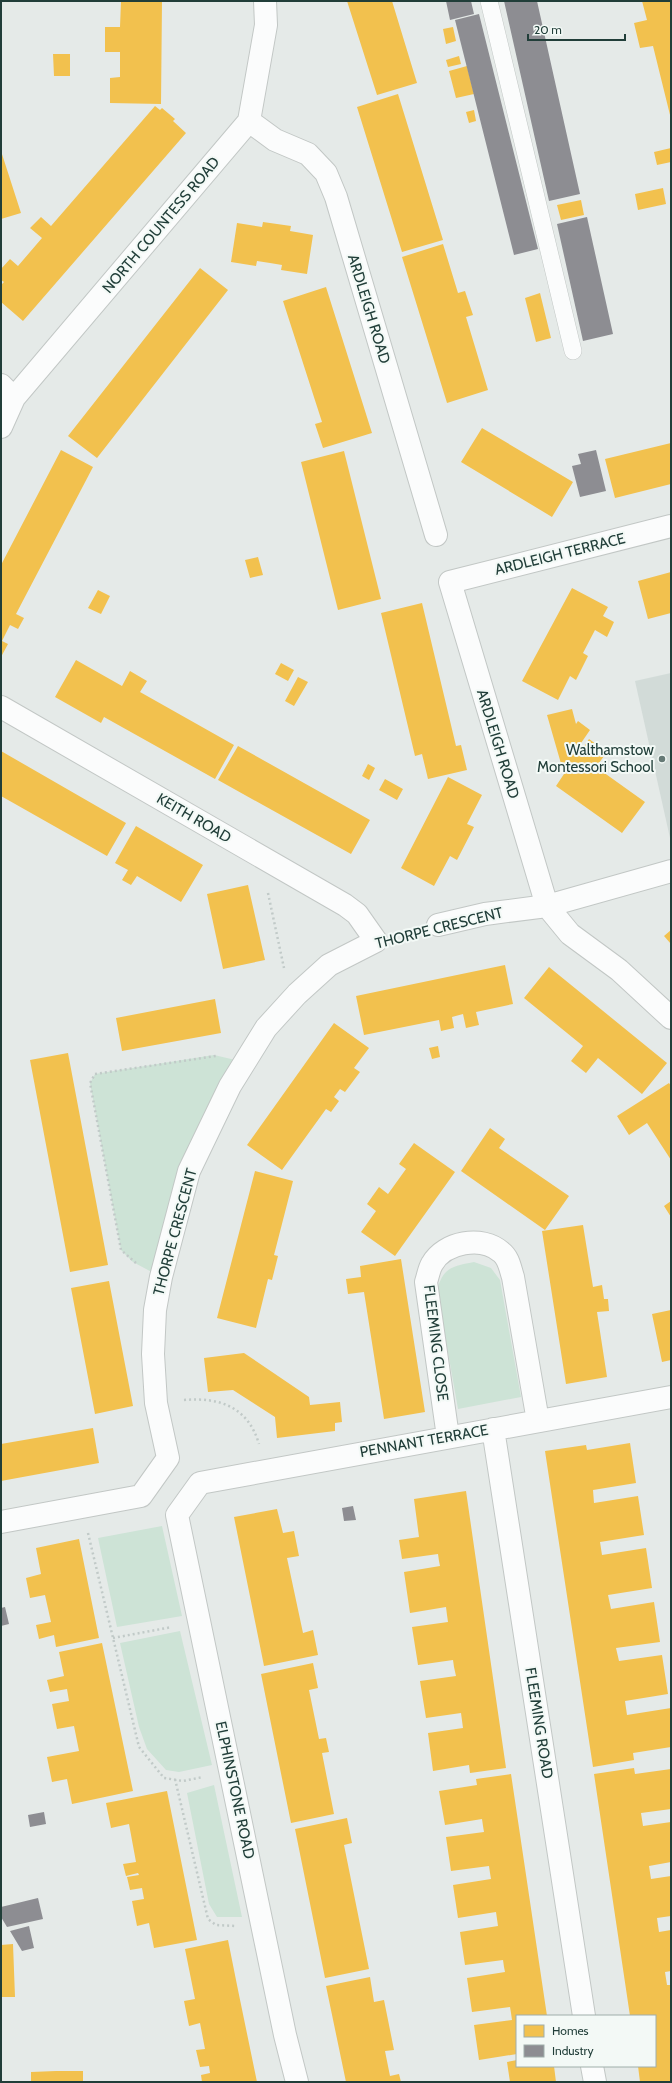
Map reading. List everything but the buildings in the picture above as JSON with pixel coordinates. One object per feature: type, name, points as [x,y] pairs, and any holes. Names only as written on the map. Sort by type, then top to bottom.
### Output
[{"type":"street","points":[[249,121],[266,25],[265,1]]},
{"type":"street","name":"NORTH COUNTESS ROAD","points":[[1,427],[8,392],[249,121]]},
{"type":"street","name":"ARDLEIGH ROAD","points":[[249,121],[275,140],[308,154],[326,173],[336,197],[436,535]]},
{"type":"street","name":"ARDLEIGH TERRACE","points":[[450,582],[671,526]]},
{"type":"street","name":"ARDLEIGH ROAD","points":[[450,582],[547,906]]},
{"type":"street","name":"KEITH ROAD","points":[[1,707],[345,905],[357,914],[376,941]]},
{"type":"street","name":"THORPE CRESCENT","points":[[438,925],[484,914],[547,906],[671,871]]},
{"type":"street","points":[[547,906],[570,934],[619,970],[671,1018]]},
{"type":"street","name":"THORPE CRESCENT","points":[[81,1507],[141,1496],[168,1458],[156,1403],[153,1354],[155,1310],[161,1277],[189,1171],[230,1086],[266,1028],[297,994],[329,965],[376,941]]},
{"type":"street","name":"FLEEMING CLOSE","points":[[448,1437],[426,1282],[431,1264],[439,1254],[454,1245],[470,1243],[487,1245],[501,1251],[508,1260],[513,1277],[538,1421]]},
{"type":"street","name":"PENNANT TERRACE","points":[[186,1501],[200,1483],[671,1397]]},
{"type":"street","name":"FLEEMING ROAD","points":[[493,1429],[584,2015]]},
{"type":"street","name":"ELPHINSTONE ROAD","points":[[186,1501],[177,1515],[285,2035],[297,2082]]},
{"type":"street","points":[[1,1522],[81,1507]]},
{"type":"street","points":[[592,2067],[595,2082]]},
{"type":"lane","points":[[489,1],[573,351]]},
{"type":"path","points":[[270,862],[266,883],[283,967],[297,994]]},
{"type":"path","points":[[161,1277],[133,1262],[121,1250],[90,1083],[95,1074],[214,1055],[244,1062]]},
{"type":"path","points":[[156,1403],[204,1398],[221,1402],[239,1412],[255,1430],[266,1470]]},
{"type":"path","points":[[81,1507],[140,1747],[164,1778],[183,1781],[231,1773]]},
{"type":"path","points":[[114,1638],[199,1621]]},
{"type":"path","points":[[175,1780],[208,1918],[216,1925],[263,1928]]},
{"type":"shaded area","name":"Walthamstow Montessori School","points":[[671,673],[671,838],[670,838],[635,681]]},
{"type":"green space","points":[[214,1055],[244,1062],[230,1086],[161,1277],[133,1262],[121,1250],[90,1083],[95,1074]]},
{"type":"green space","points":[[474,1262],[491,1268],[500,1280],[521,1397],[458,1409],[437,1290],[442,1277],[450,1269]]},
{"type":"green space","points":[[162,1526],[182,1616],[117,1627],[98,1538]]},
{"type":"green space","points":[[180,1631],[212,1765],[179,1772],[166,1770],[147,1749],[139,1727],[120,1643]]},
{"type":"green space","points":[[214,1785],[242,1917],[217,1917],[209,1904],[187,1793]]},
{"type":"place","name":"Walthamstow Montessori School","points":[[662,759]]}]
